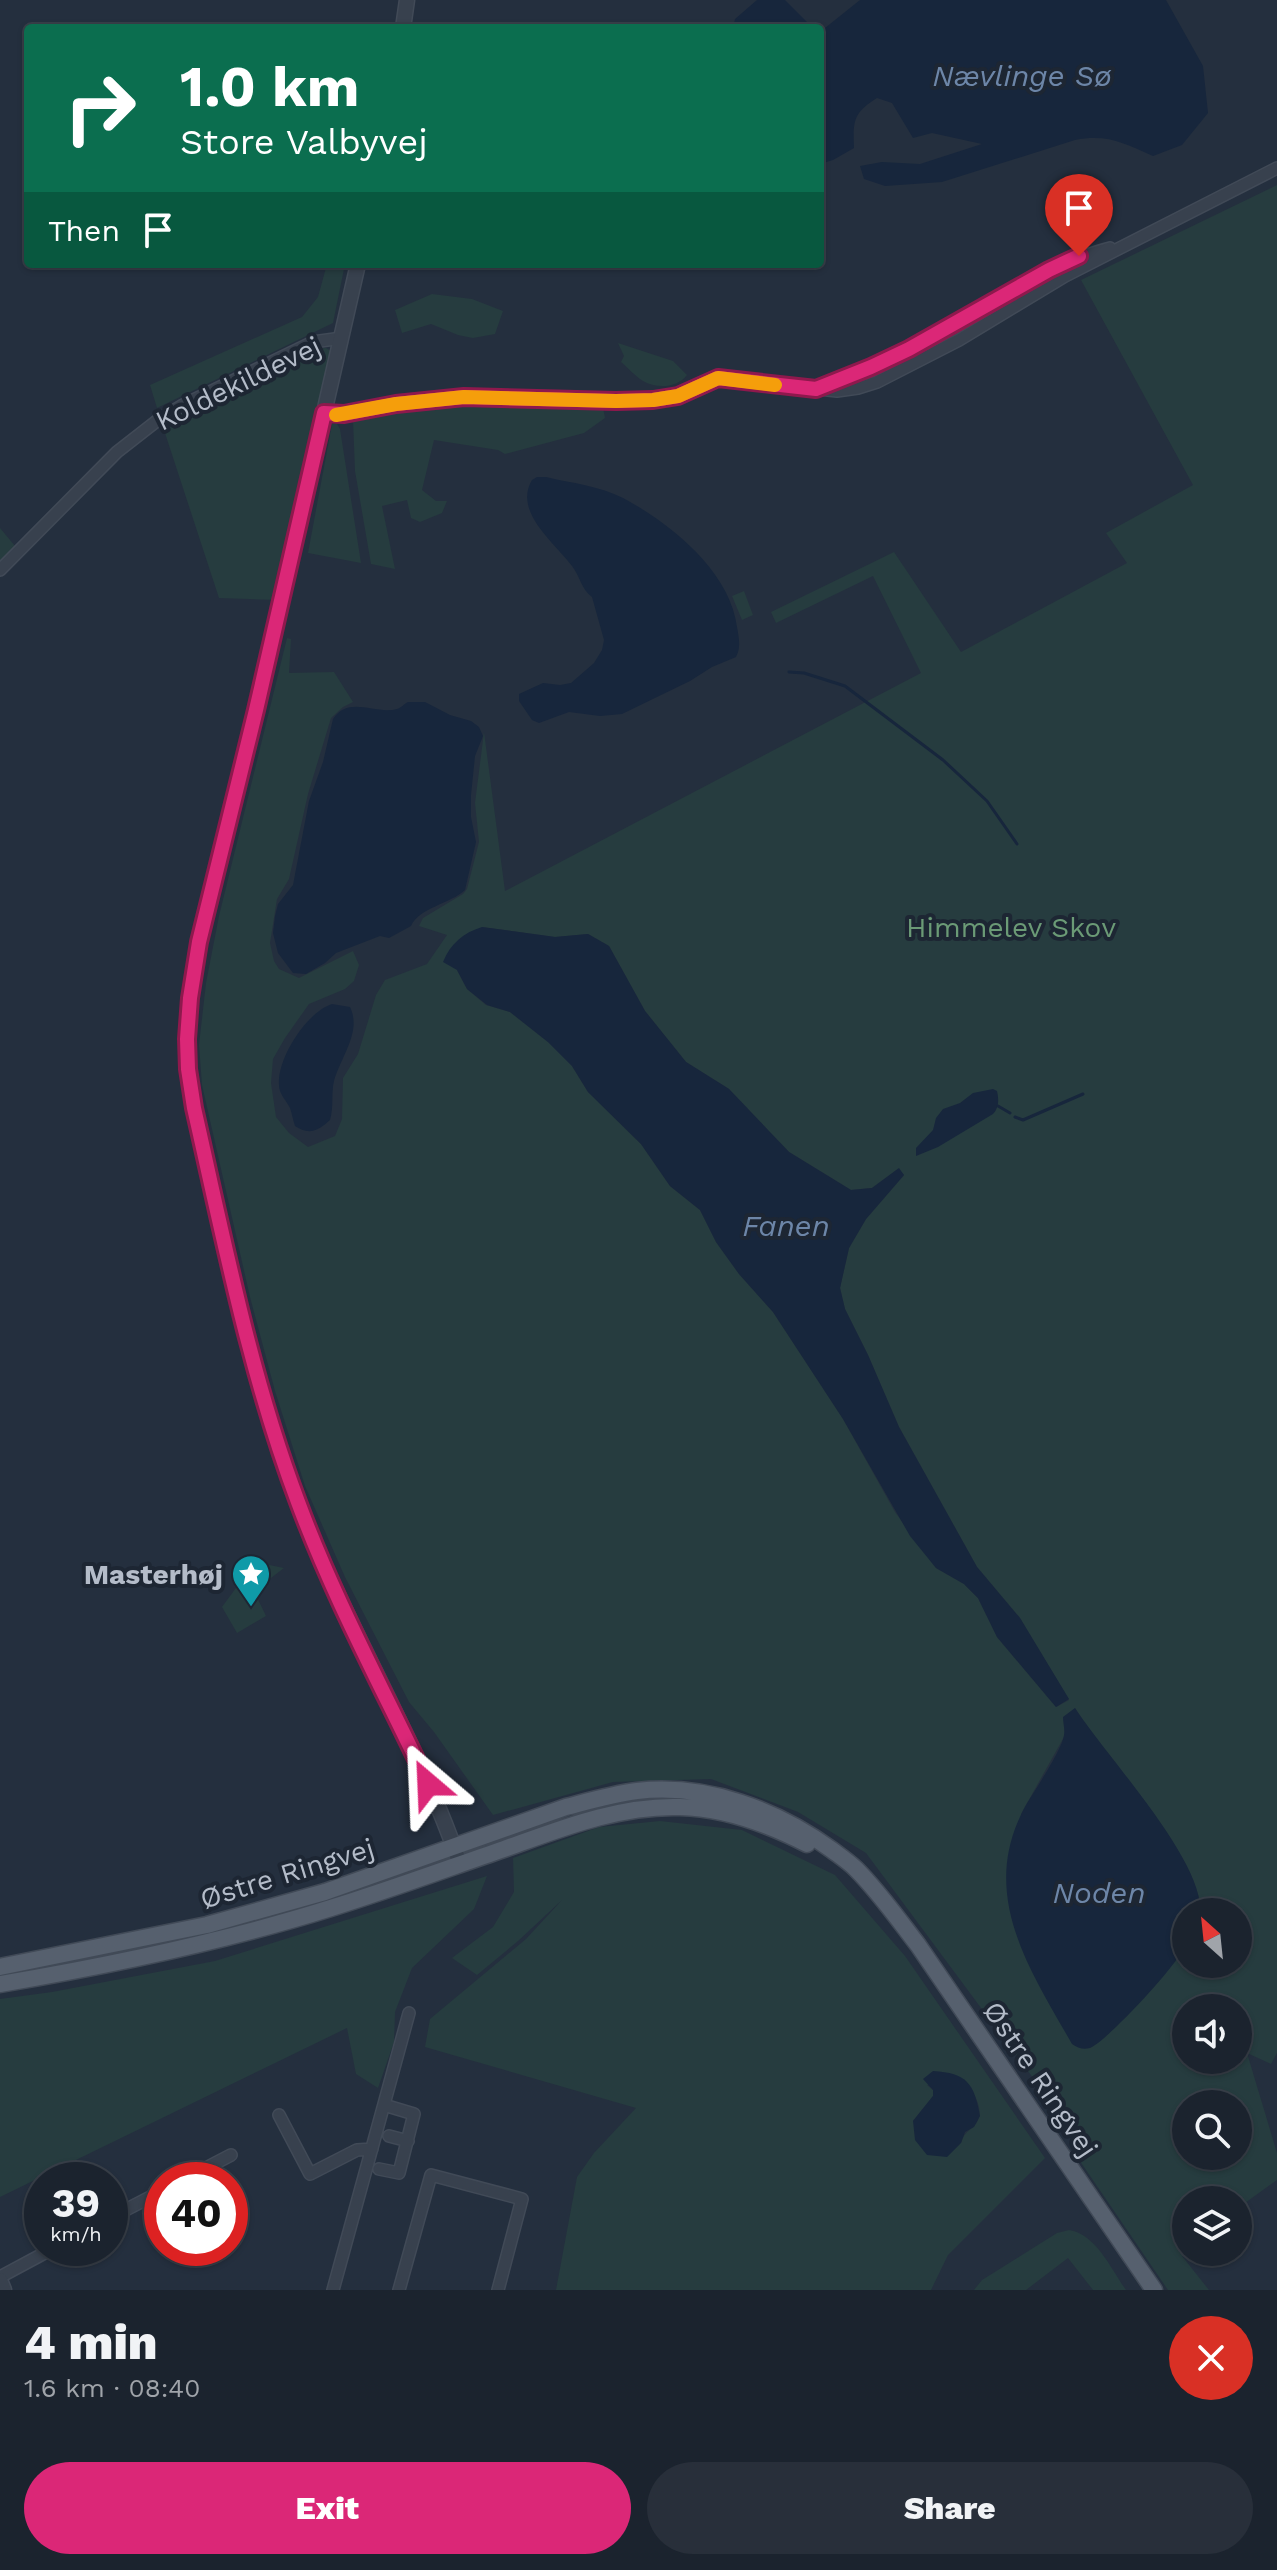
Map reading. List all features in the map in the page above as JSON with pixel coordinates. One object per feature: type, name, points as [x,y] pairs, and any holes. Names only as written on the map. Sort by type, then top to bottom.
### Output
[{"type":"main road","name":"Østre Ringvej","points":[[0,1967],[207,1925],[325,1892],[605,1796],[677,1790],[751,1805],[786,1820],[815,1838],[854,1866],[883,1899],[918,1945],[1154,2290]]},
{"type":"main road","name":"Østre Ringvej","points":[[0,1984],[117,1964],[211,1942],[331,1908],[582,1821],[634,1810],[680,1807],[720,1811],[775,1828],[811,1846],[883,1899]]},
{"type":"street","points":[[404,24],[407,0]]},
{"type":"street","points":[[324,413],[344,414],[396,404],[464,397],[653,400],[678,396],[718,378],[837,391],[877,382],[959,340],[1065,276],[1277,168]]},
{"type":"street","points":[[357,268],[253,725],[199,942],[190,998],[188,1069],[194,1108],[248,1344],[283,1461],[319,1554],[435,1798],[460,1864]]},
{"type":"street","name":"Koldekildevej","points":[[0,570],[117,452],[158,420],[313,342],[342,338]]},
{"type":"street","points":[[333,2290],[409,2013]]},
{"type":"street","points":[[379,2169],[399,2173],[414,2114],[384,2105]]},
{"type":"street","points":[[279,2115],[310,2174],[357,2150],[372,2149]]},
{"type":"street","points":[[389,2136],[408,2141]]},
{"type":"street","points":[[218,2162],[231,2155]]},
{"type":"street","points":[[399,2290],[431,2175],[522,2199],[498,2290]]},
{"type":"street","points":[[4,2290],[0,2278],[24,2265]]},
{"type":"green space","name":"Himmelev Skov","points":[[1277,185],[1277,2053],[1271,2064],[1252,2055],[1252,1994],[1172,1994],[1172,2074],[1252,2074],[1252,2070],[1277,2153],[1277,2180],[1252,2198],[1252,2186],[1172,2186],[1172,2266],[1190,2266],[1209,2290],[1168,2290],[1071,2148],[1082,2144],[866,1853],[798,1812],[711,1779],[613,1782],[493,1815],[409,1702],[345,1577],[305,1486],[250,1297],[202,1085],[199,1045],[206,983],[219,916],[287,638],[291,639],[289,673],[334,672],[353,702],[331,718],[308,794],[289,879],[277,899],[270,943],[279,969],[299,978],[353,951],[359,965],[354,981],[345,989],[309,1004],[273,1059],[271,1083],[276,1117],[289,1133],[308,1147],[335,1136],[342,1119],[343,1078],[358,1054],[376,995],[385,980],[427,964],[447,935],[419,926],[423,918],[467,889],[479,842],[475,803],[484,732],[505,891],[921,673],[873,576],[776,623],[771,612],[894,552],[961,652],[1127,563],[1106,533],[1193,485],[1081,280]],"holes":[[[482,927],[555,937],[588,934],[609,946],[645,1011],[686,1062],[729,1089],[789,1152],[851,1190],[872,1188],[898,1169],[904,1175],[866,1219],[849,1248],[840,1288],[845,1309],[899,1427],[977,1567],[1020,1618],[1069,1700],[1056,1707],[997,1637],[978,1598],[964,1584],[936,1568],[895,1512],[843,1419],[773,1312],[716,1242],[700,1210],[670,1186],[641,1144],[588,1092],[572,1066],[548,1042],[510,1012],[486,1005],[467,989],[457,970]],[[1075,1708],[1170,1837],[1186,1865],[1198,1898],[1252,1898],[1252,1978],[1172,1978],[1172,1962],[1128,2015],[1091,2047],[1021,1814],[1064,1737]]]},
{"type":"green space","points":[[326,268],[344,268],[333,323],[157,408],[150,385],[302,317],[318,297]]},
{"type":"green space","points":[[432,294],[472,299],[503,311],[495,334],[473,338],[431,324],[402,333],[395,310]]},
{"type":"green space","points":[[618,343],[673,361],[687,375],[672,385],[648,384],[621,362],[624,356]]},
{"type":"green space","points":[[316,349],[331,351],[277,600],[219,598],[163,427],[182,411]]},
{"type":"green space","points":[[502,405],[603,408],[605,418],[584,433],[505,454],[498,450],[434,440],[422,490],[436,501],[447,501],[442,513],[420,522],[411,518],[407,500],[382,506],[395,569],[371,564],[355,471],[353,420],[402,408]]},
{"type":"green space","points":[[332,424],[337,424],[340,429],[361,563],[308,553]]},
{"type":"green space","points":[[0,528],[15,546],[0,561]]},
{"type":"green space","points":[[744,591],[753,615],[742,620],[732,596]]},
{"type":"green space","points":[[255,1562],[284,1568],[254,1591],[266,1616],[237,1633],[222,1607]]},
{"type":"green space","points":[[660,1821],[742,1830],[835,1875],[905,1956],[1045,2158],[948,2255],[931,2290],[556,2290],[577,2177],[594,2153],[636,2108],[425,2047],[430,2019],[526,1939],[562,1900],[477,1975],[452,1958],[493,1927],[514,1892],[513,1858],[599,1827]],"holes":[[[964,2079],[978,2103],[979,2116],[961,2143],[913,2121],[933,2096],[933,2090],[927,2085]]]},
{"type":"green space","points":[[487,1876],[474,1909],[412,1968],[395,2012],[394,2042],[378,2088],[356,2074],[347,2028],[72,2162],[24,2162],[24,2185],[0,2197],[0,1999],[215,1961]]},
{"type":"green space","points":[[1069,2230],[1095,2245],[1126,2290],[1093,2290],[1068,2258],[1026,2290],[974,2290],[982,2280],[1057,2233]]},
{"type":"water","points":[[757,0],[785,0],[809,24],[734,24],[735,19]]},
{"type":"water","name":"Nævlinge Sø","points":[[860,0],[1166,0],[1203,66],[1208,113],[1182,145],[1153,156],[1115,141],[1087,138],[942,182],[885,186],[864,179],[860,166],[882,162],[920,164],[982,144],[932,133],[913,138],[892,103],[877,98],[863,108],[856,118],[854,148],[824,163],[824,29]]},
{"type":"water","points":[[537,477],[585,485],[614,494],[641,508],[678,535],[710,568],[723,587],[737,627],[739,646],[736,657],[622,714],[600,716],[569,712],[539,723],[532,720],[519,701],[519,694],[543,683],[571,683],[594,663],[604,640],[592,597],[532,515],[528,492],[532,480]]},
{"type":"water","points":[[408,702],[425,702],[450,715],[471,721],[479,727],[483,736],[475,756],[471,817],[476,842],[465,890],[421,914],[411,926],[389,938],[380,936],[336,953],[306,974],[293,973],[278,953],[273,933],[275,916],[278,904],[293,885],[309,801],[323,762],[333,719],[347,708],[389,710]]},
{"type":"water","name":"Fanen","points":[[482,927],[555,937],[588,934],[609,946],[645,1011],[686,1062],[729,1089],[789,1152],[851,1190],[872,1188],[899,1168],[904,1175],[866,1219],[849,1248],[840,1288],[845,1309],[899,1427],[977,1567],[1020,1618],[1069,1699],[1056,1707],[997,1637],[978,1598],[964,1584],[936,1568],[910,1536],[843,1419],[773,1312],[716,1242],[700,1210],[670,1186],[641,1144],[588,1092],[572,1066],[548,1042],[510,1012],[487,1005],[467,989],[457,970],[443,962],[458,940]]},
{"type":"water","points":[[332,1004],[350,1007],[354,1026],[334,1081],[330,1120],[318,1129],[305,1131],[295,1126],[290,1108],[280,1091],[280,1074],[295,1037],[313,1016]]},
{"type":"water","points":[[997,1091],[998,1100],[993,1114],[938,1147],[916,1156],[916,1148],[933,1130],[936,1118],[943,1109],[960,1103],[973,1093]]},
{"type":"water","name":"Noden","points":[[1075,1708],[1150,1808],[1186,1865],[1198,1898],[1172,1898],[1172,1966],[1111,2031],[1085,2049],[1072,2044],[1026,1958],[1014,1929],[1006,1869],[1012,1837],[1026,1805],[1062,1742],[1063,1717]]},
{"type":"water","points":[[933,2071],[954,2074],[967,2082],[975,2095],[980,2116],[947,2157],[927,2155],[915,2140],[913,2121],[933,2096],[933,2090],[923,2079]]},
{"type":"waterway","points":[[789,672],[804,673],[845,686],[943,760],[987,801],[1017,844]]},
{"type":"waterway","points":[[1015,1117],[1023,1120],[1083,1094]]},
{"type":"waterway","points":[[998,1106],[1010,1113]]},
{"type":"slow traffic","points":[[336,415],[396,404],[464,397],[653,400],[678,396],[718,378],[775,385]]},
{"type":"place","name":"Masterhøj","points":[[251,1608]]},
{"type":"route","points":[[428,1784],[319,1554],[283,1461],[248,1344],[194,1108],[188,1069],[190,998],[199,942],[324,413],[344,414],[396,404],[464,397],[653,400],[678,396],[718,378],[816,389],[909,349],[1079,256]]}]
